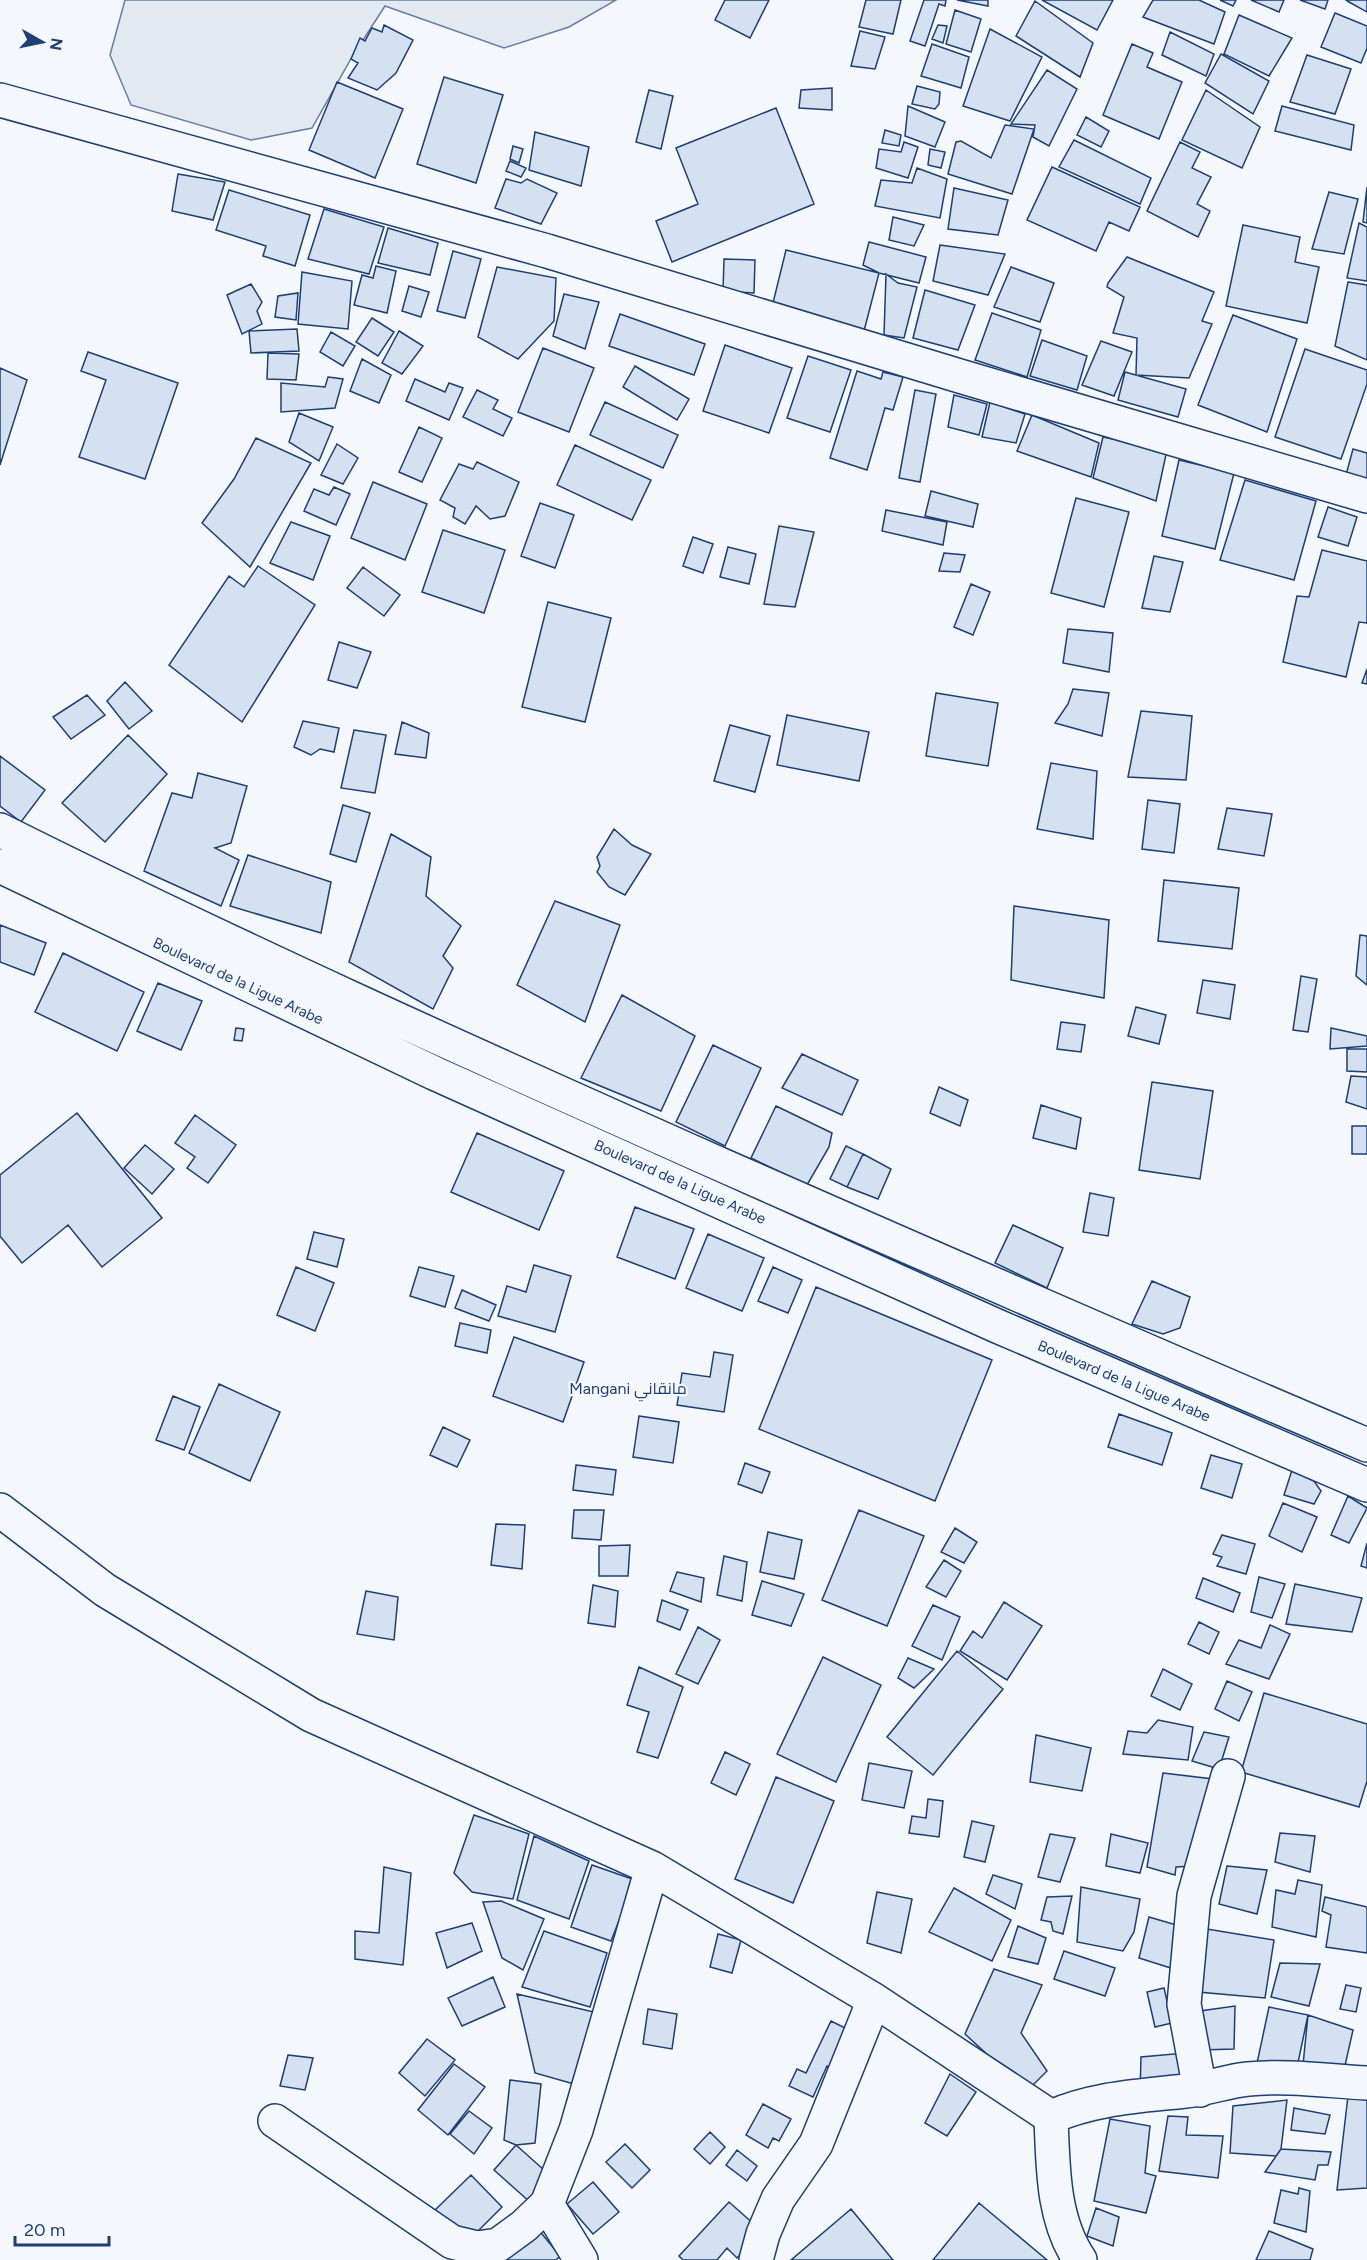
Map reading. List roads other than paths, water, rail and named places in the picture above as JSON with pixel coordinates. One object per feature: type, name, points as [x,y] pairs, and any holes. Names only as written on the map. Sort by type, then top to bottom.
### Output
[{"type":"street","points":[[0,100],[547,251],[963,378],[1367,496]]},
{"type":"street","points":[[0,830],[448,1044],[968,1274],[1367,1445]]},
{"type":"street","name":"Boulevard de la Ligue Arabe","points":[[0,866],[92,912],[434,1073],[717,1198],[953,1306],[1367,1485]]},
{"type":"street","points":[[92,912],[105,882]]},
{"type":"street","points":[[434,1073],[448,1044]]},
{"type":"street","points":[[717,1198],[730,1169]]},
{"type":"street","points":[[953,1306],[968,1274]]},
{"type":"street","points":[[0,1510],[105,1590],[311,1715],[652,1868],[874,2000],[1051,2117]]},
{"type":"street","points":[[1200,2090],[1184,2004],[1194,1896],[1228,1776]]},
{"type":"street","points":[[275,2121],[452,2242],[477,2248],[498,2245],[524,2226],[547,2204],[576,2130],[652,1868]]},
{"type":"street","points":[[756,2260],[763,2234],[778,2199],[816,2144],[874,2000]]},
{"type":"street","points":[[1051,2117],[1075,2106],[1200,2090],[1247,2079],[1278,2078],[1367,2083]]},
{"type":"street","points":[[1051,2117],[1053,2180],[1064,2226],[1080,2260]]},
{"type":"street","points":[[547,2204],[581,2260]]},
{"type":"district","name":"Mangani مانقاني","points":[[628,1388]]}]
